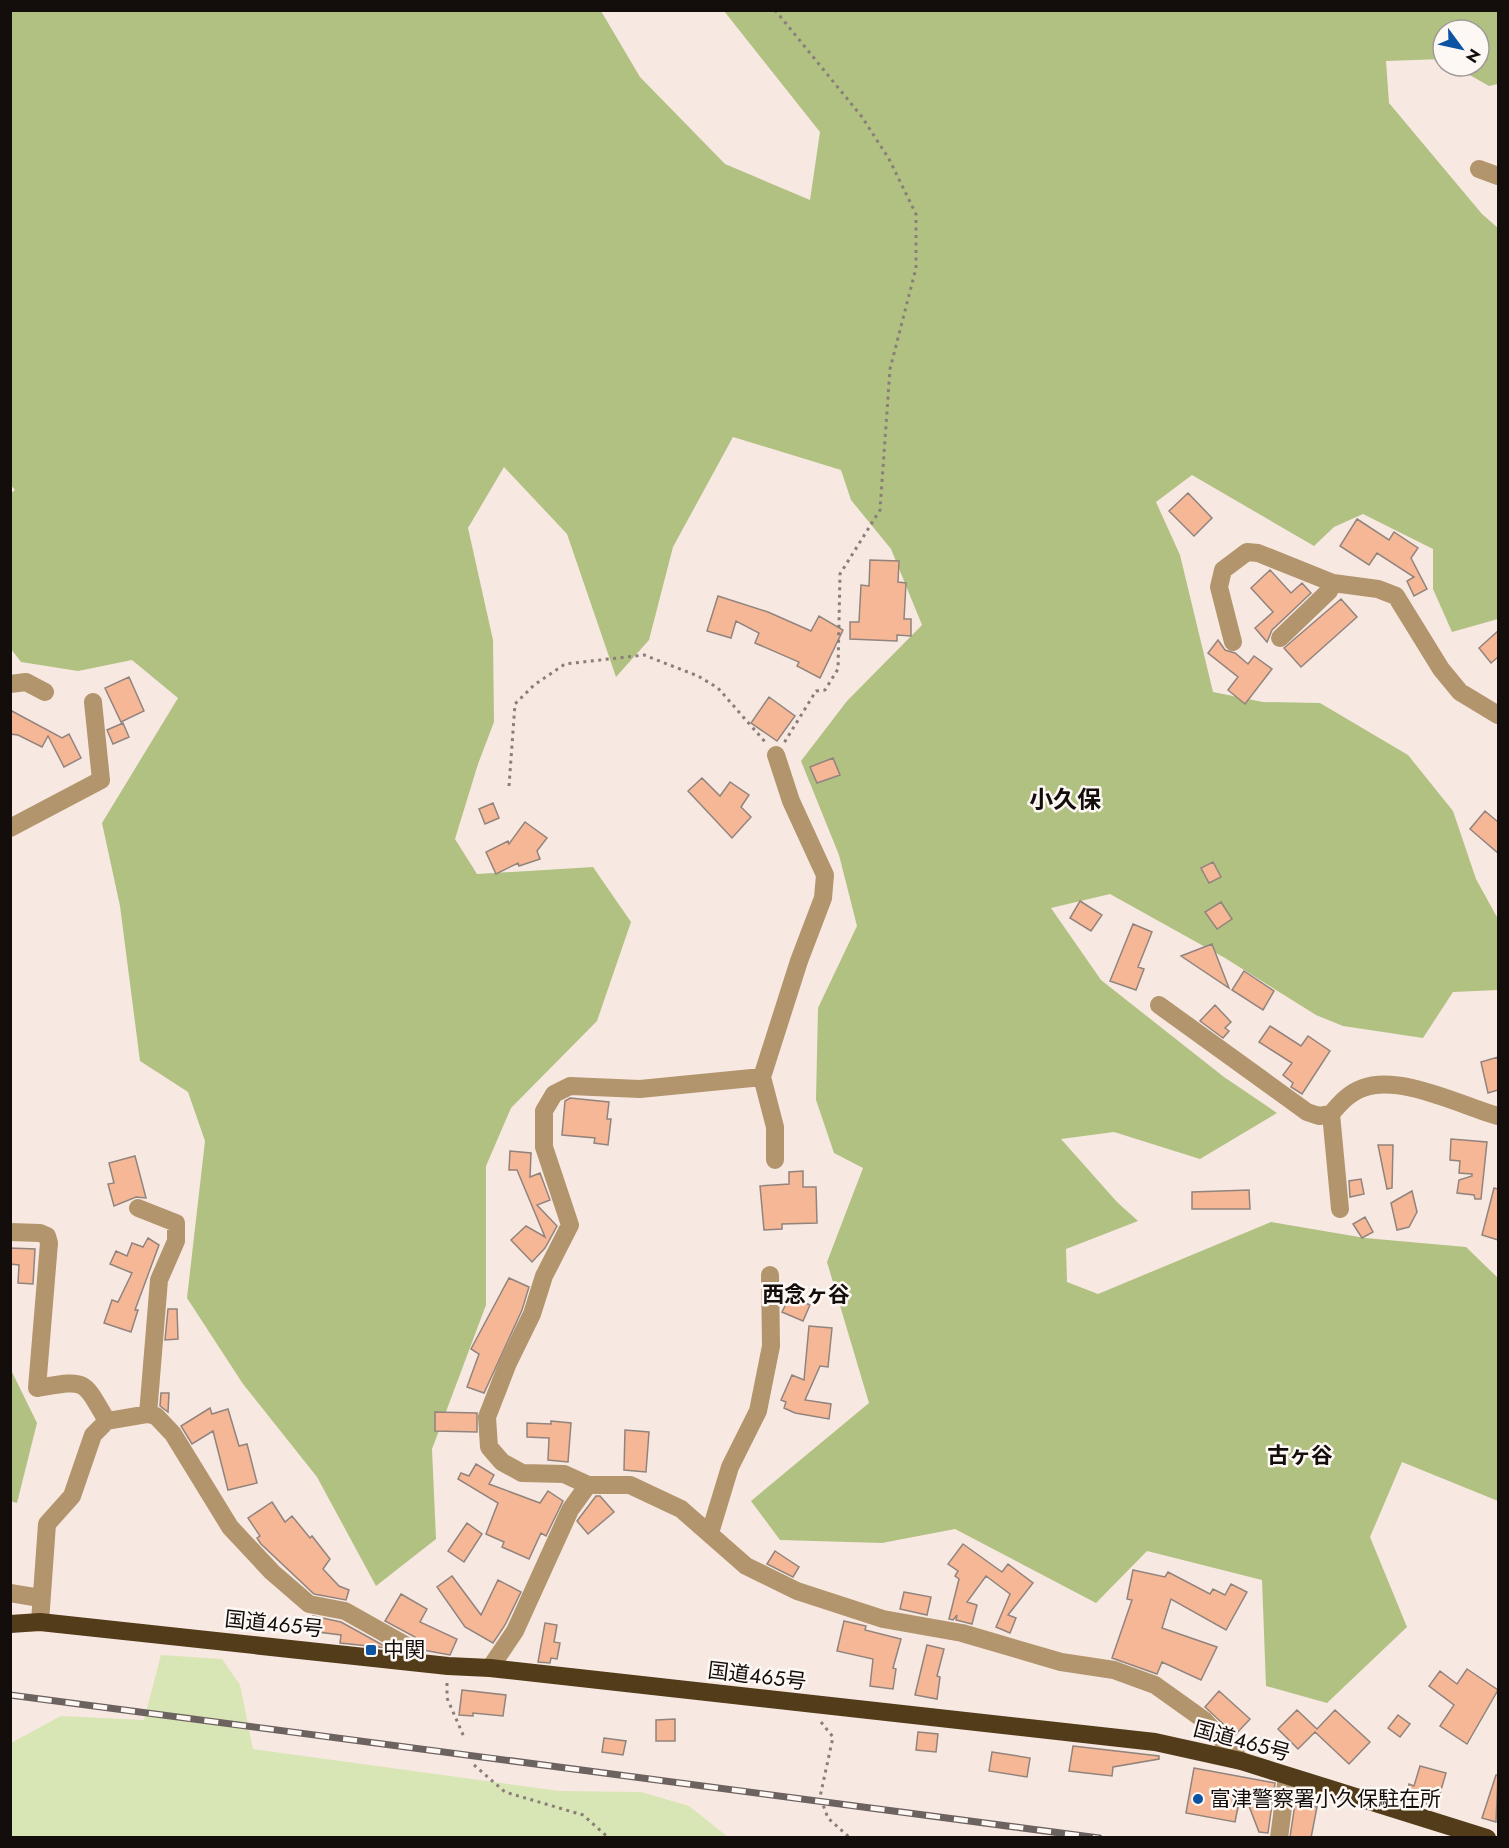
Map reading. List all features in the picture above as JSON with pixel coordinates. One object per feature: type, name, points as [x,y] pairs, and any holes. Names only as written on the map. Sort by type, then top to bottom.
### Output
[{"type":"highway","name":"国道465号","points":[[10,1624],[40,1622],[448,1666],[490,1668],[806,1705],[1155,1742],[1241,1761],[1487,1838]]},
{"type":"street","points":[[1479,169],[1498,176]]},
{"type":"street","points":[[1233,642],[1219,587],[1223,570],[1247,552],[1258,553],[1333,583],[1378,589],[1396,596],[1441,669],[1460,692],[1498,715]]},
{"type":"street","points":[[1280,638],[1329,591],[1333,583]]},
{"type":"street","points":[[10,684],[26,682],[45,692]]},
{"type":"street","points":[[10,828],[100,780],[93,702]]},
{"type":"street","points":[[776,755],[791,801],[825,875],[823,898],[799,961],[762,1077],[775,1127],[776,1160]]},
{"type":"street","points":[[1159,1005],[1307,1113],[1318,1116],[1331,1114],[1344,1098],[1364,1087],[1387,1086],[1415,1088],[1498,1116]]},
{"type":"street","points":[[762,1077],[640,1089],[570,1086],[554,1094],[544,1111],[544,1147],[570,1225],[544,1276],[532,1314],[508,1363],[487,1417],[489,1447],[502,1462],[522,1473],[564,1474],[588,1485],[630,1485],[681,1509],[746,1566],[797,1591],[884,1619],[962,1633],[1061,1662],[1114,1670],[1155,1685],[1204,1720],[1241,1761]]},
{"type":"street","points":[[1331,1114],[1340,1209]]},
{"type":"street","points":[[138,1208],[176,1223],[176,1240],[159,1280],[148,1414]]},
{"type":"street","points":[[10,1232],[40,1233],[47,1236],[49,1243],[37,1388],[77,1382],[86,1385],[107,1421]]},
{"type":"street","points":[[710,1533],[730,1467],[758,1411],[771,1346],[770,1275]]},
{"type":"street","points":[[40,1622],[47,1524],[72,1496],[93,1435],[107,1421],[148,1414],[164,1422],[230,1527],[272,1572],[309,1604],[345,1611],[409,1647],[416,1662]]},
{"type":"street","points":[[490,1668],[515,1631],[570,1510],[588,1485]]},
{"type":"street","points":[[10,1593],[40,1598]]},
{"type":"street","points":[[1278,1838],[1287,1777]]},
{"type":"path","points":[[509,786],[515,704],[534,685],[565,664],[644,655],[698,676],[718,688],[776,755],[816,691],[825,690],[838,669],[840,574],[880,510],[890,369],[916,268],[916,214],[889,159],[862,117],[775,10]]},
{"type":"path","points":[[448,1666],[447,1698],[464,1737]]},
{"type":"path","points":[[806,1705],[833,1737],[820,1797],[828,1818],[850,1838]]},
{"type":"path","points":[[474,1765],[506,1792],[583,1815],[609,1838]]},
{"type":"green space","points":[[11,11],[601,11],[640,77],[725,164],[810,200],[820,132],[724,11],[1498,11],[1498,84],[1489,86],[1475,78],[1491,78],[1491,18],[1431,18],[1431,59],[1386,61],[1389,103],[1482,214],[1498,228],[1498,619],[1452,632],[1433,589],[1433,549],[1363,514],[1334,527],[1314,546],[1192,475],[1156,502],[1180,555],[1213,692],[1263,702],[1320,703],[1408,755],[1453,811],[1476,879],[1498,919],[1498,990],[1453,992],[1423,1038],[1343,1026],[1316,1015],[1225,958],[1110,894],[1051,908],[1101,980],[1224,1077],[1277,1113],[1200,1159],[1114,1132],[1061,1139],[1117,1202],[1138,1221],[1066,1249],[1067,1282],[1098,1294],[1271,1222],[1365,1238],[1466,1247],[1498,1278],[1498,1501],[1402,1462],[1370,1537],[1407,1627],[1327,1703],[1266,1686],[1262,1580],[1147,1551],[1096,1603],[955,1529],[882,1543],[780,1540],[751,1501],[869,1403],[827,1262],[863,1168],[834,1153],[816,1100],[818,1008],[857,926],[839,855],[801,761],[847,701],[922,625],[891,549],[851,500],[841,470],[733,437],[673,547],[649,640],[616,677],[567,534],[504,467],[468,528],[493,640],[494,722],[478,764],[455,839],[477,874],[593,867],[631,922],[597,1021],[511,1108],[486,1166],[486,1305],[432,1449],[436,1539],[376,1586],[317,1477],[243,1384],[187,1298],[205,1141],[188,1092],[140,1061],[120,906],[102,823],[178,698],[132,660],[78,671],[21,662],[11,649],[10,494],[15,490],[10,484]]},
{"type":"green space","points":[[11,1370],[37,1423],[17,1503],[10,1501]]},
{"type":"green space","points":[[161,1655],[222,1659],[240,1685],[253,1749],[560,1791],[641,1792],[689,1806],[728,1837],[11,1837],[11,1743],[61,1716],[144,1720]]},
{"type":"building","points":[[1188,493],[1212,518],[1194,536],[1169,511]]},
{"type":"building","points":[[1357,519],[1389,540],[1394,532],[1418,548],[1411,558],[1427,589],[1414,596],[1407,581],[1414,577],[1377,553],[1369,565],[1340,546]]},
{"type":"building","points":[[870,560],[899,561],[898,582],[906,583],[904,619],[911,619],[911,636],[897,635],[897,641],[850,639],[850,622],[859,622],[861,585],[869,586]]},
{"type":"building","points":[[1270,570],[1291,593],[1302,583],[1311,593],[1272,630],[1267,642],[1255,628],[1273,612],[1251,588]]},
{"type":"building","points":[[718,596],[768,612],[811,631],[819,616],[843,630],[820,678],[797,666],[799,662],[755,643],[759,633],[736,621],[731,638],[707,631]]},
{"type":"building","points":[[1341,599],[1357,617],[1301,667],[1284,648]]},
{"type":"building","points":[[1498,631],[1498,657],[1491,663],[1479,648]]},
{"type":"building","points":[[1218,640],[1225,650],[1235,653],[1248,664],[1254,656],[1272,669],[1245,704],[1228,690],[1238,677],[1208,653]]},
{"type":"building","points":[[129,677],[144,711],[121,722],[105,688]]},
{"type":"building","points":[[769,697],[795,716],[777,741],[751,723]]},
{"type":"building","points":[[10,710],[62,738],[69,734],[81,758],[64,767],[48,736],[42,747],[18,735],[10,734]]},
{"type":"building","points":[[123,723],[129,737],[113,744],[107,730]]},
{"type":"building","points":[[833,758],[840,775],[817,783],[810,767]]},
{"type":"building","points":[[702,778],[720,796],[730,782],[749,795],[741,807],[751,817],[732,838],[688,791]]},
{"type":"building","points":[[493,803],[499,818],[485,824],[479,809]]},
{"type":"building","points":[[1485,811],[1498,822],[1498,853],[1470,829]]},
{"type":"building","points":[[525,822],[547,838],[537,851],[540,859],[519,866],[518,863],[496,874],[486,852],[508,841],[509,844]]},
{"type":"building","points":[[1213,862],[1221,877],[1209,883],[1201,868]]},
{"type":"building","points":[[1080,901],[1102,915],[1091,931],[1070,918]]},
{"type":"building","points":[[1221,902],[1232,919],[1217,929],[1205,912]]},
{"type":"building","points":[[1133,924],[1152,932],[1138,967],[1144,969],[1136,990],[1110,981]]},
{"type":"building","points":[[1212,944],[1229,988],[1181,956]]},
{"type":"building","points":[[1244,971],[1274,991],[1263,1010],[1232,990]]},
{"type":"building","points":[[1215,1005],[1231,1022],[1225,1028],[1229,1031],[1223,1038],[1200,1021]]},
{"type":"building","points":[[1270,1026],[1301,1046],[1308,1036],[1330,1051],[1302,1094],[1291,1087],[1293,1083],[1283,1075],[1292,1063],[1259,1042]]},
{"type":"building","points":[[1498,1057],[1498,1090],[1488,1093],[1481,1062]]},
{"type":"building","points":[[570,1098],[609,1102],[607,1119],[611,1119],[608,1145],[594,1143],[595,1138],[562,1135],[565,1101]]},
{"type":"building","points":[[1451,1139],[1487,1142],[1481,1199],[1475,1199],[1474,1195],[1457,1193],[1459,1180],[1472,1176],[1472,1174],[1459,1173],[1460,1161],[1450,1160]]},
{"type":"building","points":[[1378,1145],[1393,1145],[1392,1188],[1387,1189]]},
{"type":"building","points":[[510,1151],[531,1153],[530,1177],[540,1173],[550,1200],[537,1205],[557,1226],[545,1248],[532,1262],[511,1240],[526,1226],[545,1237],[517,1170],[509,1170]]},
{"type":"building","points":[[135,1156],[146,1198],[136,1197],[114,1206],[108,1184],[114,1183],[109,1163]]},
{"type":"building","points":[[803,1171],[803,1187],[816,1187],[817,1223],[782,1224],[782,1229],[764,1230],[760,1186],[789,1184],[789,1172]]},
{"type":"building","points":[[1361,1179],[1364,1194],[1350,1197],[1349,1181]]},
{"type":"building","points":[[1494,1188],[1498,1189],[1498,1240],[1482,1235]]},
{"type":"building","points":[[1249,1190],[1250,1209],[1192,1209],[1192,1192]]},
{"type":"building","points":[[1412,1191],[1417,1212],[1409,1227],[1397,1230],[1391,1203]]},
{"type":"building","points":[[1365,1217],[1373,1232],[1362,1238],[1353,1224]]},
{"type":"building","points":[[148,1238],[159,1245],[135,1310],[138,1310],[131,1332],[104,1323],[112,1300],[118,1302],[132,1273],[110,1264],[116,1251],[127,1256],[132,1243],[143,1247]]},
{"type":"building","points":[[10,1248],[35,1249],[33,1284],[18,1283],[19,1265],[10,1264]]},
{"type":"building","points":[[509,1278],[529,1287],[522,1310],[484,1393],[467,1387],[479,1354],[471,1349]]},
{"type":"building","points":[[790,1296],[810,1305],[803,1321],[782,1312]]},
{"type":"building","points":[[168,1309],[177,1309],[178,1339],[165,1340]]},
{"type":"building","points":[[809,1326],[832,1328],[828,1367],[820,1366],[805,1400],[831,1404],[829,1419],[795,1413],[784,1408],[786,1402],[781,1400],[792,1375],[804,1380]]},
{"type":"building","points":[[161,1393],[169,1393],[168,1412],[160,1406]]},
{"type":"building","points":[[210,1408],[212,1414],[228,1409],[239,1446],[247,1444],[257,1483],[228,1490],[213,1431],[192,1444],[181,1426]]},
{"type":"building","points":[[435,1412],[477,1413],[477,1432],[435,1431]]},
{"type":"building","points":[[551,1421],[571,1423],[568,1462],[548,1460],[549,1438],[527,1437],[527,1423],[551,1424]]},
{"type":"building","points":[[625,1430],[649,1432],[646,1472],[624,1470]]},
{"type":"building","points":[[476,1464],[494,1475],[489,1484],[540,1503],[548,1491],[563,1501],[546,1536],[541,1533],[529,1559],[502,1547],[504,1542],[486,1534],[498,1503],[458,1479],[461,1473],[469,1476]]},
{"type":"building","points":[[596,1496],[600,1496],[614,1512],[588,1534],[577,1521]]},
{"type":"building","points":[[272,1502],[285,1522],[292,1516],[330,1559],[323,1569],[339,1586],[349,1590],[346,1600],[314,1594],[261,1544],[257,1538],[260,1536],[248,1518]]},
{"type":"building","points":[[467,1523],[482,1534],[464,1562],[448,1551]]},
{"type":"building","points":[[963,1544],[1002,1572],[1008,1564],[1033,1583],[1008,1615],[1016,1618],[1010,1633],[996,1627],[1010,1594],[986,1576],[967,1602],[977,1605],[972,1624],[956,1620],[957,1615],[953,1620],[949,1619],[959,1579],[955,1576],[958,1571],[948,1564]]},
{"type":"building","points":[[775,1551],[799,1567],[793,1577],[767,1564]]},
{"type":"building","points":[[1133,1570],[1165,1577],[1168,1572],[1210,1594],[1213,1589],[1225,1595],[1231,1584],[1247,1592],[1226,1630],[1171,1599],[1162,1628],[1217,1647],[1201,1680],[1162,1662],[1157,1674],[1112,1658],[1132,1600],[1127,1599]]},
{"type":"building","points":[[452,1576],[481,1615],[498,1580],[521,1592],[505,1625],[493,1643],[465,1627],[437,1587]]},
{"type":"building","points":[[904,1592],[931,1597],[927,1615],[900,1609]]},
{"type":"building","points":[[401,1594],[427,1609],[420,1622],[457,1639],[450,1655],[423,1650],[415,1637],[385,1621]]},
{"type":"building","points":[[313,1616],[341,1622],[388,1648],[340,1643],[341,1635],[310,1631]]},
{"type":"building","points":[[844,1621],[866,1626],[865,1630],[901,1639],[893,1668],[896,1669],[893,1689],[870,1686],[873,1659],[837,1651]]},
{"type":"building","points":[[545,1623],[557,1625],[554,1642],[560,1643],[557,1659],[551,1658],[550,1663],[538,1662]]},
{"type":"building","points":[[927,1645],[944,1649],[937,1676],[940,1677],[937,1699],[915,1695]]},
{"type":"building","points":[[1467,1669],[1498,1690],[1467,1744],[1440,1726],[1454,1705],[1429,1686],[1440,1671],[1457,1684]]},
{"type":"building","points":[[462,1690],[506,1695],[503,1716],[473,1713],[473,1716],[459,1715]]},
{"type":"building","points":[[1219,1691],[1250,1719],[1235,1735],[1205,1707]]},
{"type":"building","points":[[1297,1710],[1317,1729],[1335,1710],[1370,1742],[1349,1764],[1315,1732],[1298,1749],[1278,1729]]},
{"type":"building","points":[[1398,1715],[1410,1724],[1400,1737],[1388,1728]]},
{"type":"building","points":[[675,1719],[675,1741],[656,1741],[656,1720]]},
{"type":"building","points":[[918,1732],[938,1734],[936,1752],[916,1750]]},
{"type":"building","points":[[604,1738],[626,1741],[623,1755],[602,1752]]},
{"type":"building","points":[[1073,1746],[1159,1756],[1159,1759],[1113,1767],[1112,1776],[1069,1771]]},
{"type":"building","points":[[992,1752],[1030,1758],[1027,1777],[989,1771]]},
{"type":"building","points":[[1420,1766],[1446,1773],[1436,1807],[1405,1798],[1409,1784],[1414,1786]]},
{"type":"building","points":[[1194,1768],[1275,1783],[1268,1833],[1259,1832],[1242,1788],[1235,1822],[1186,1813]]},
{"type":"building","points":[[1496,1775],[1498,1775],[1496,1822],[1482,1818]]},
{"type":"building","points":[[1295,1804],[1317,1807],[1311,1838],[1290,1837]]},
{"type":"railway","points":[[10,1695],[1099,1838]]},
{"type":"place","name":"中関","points":[[371,1650]]},
{"type":"place","name":"富津警察署小久保駐在所","points":[[1198,1799]]},
{"type":"district","name":"小久保","points":[[1065,799]]},
{"type":"district","name":"西念ヶ谷","points":[[806,1294]]},
{"type":"district","name":"古ヶ谷","points":[[1300,1455]]}]
